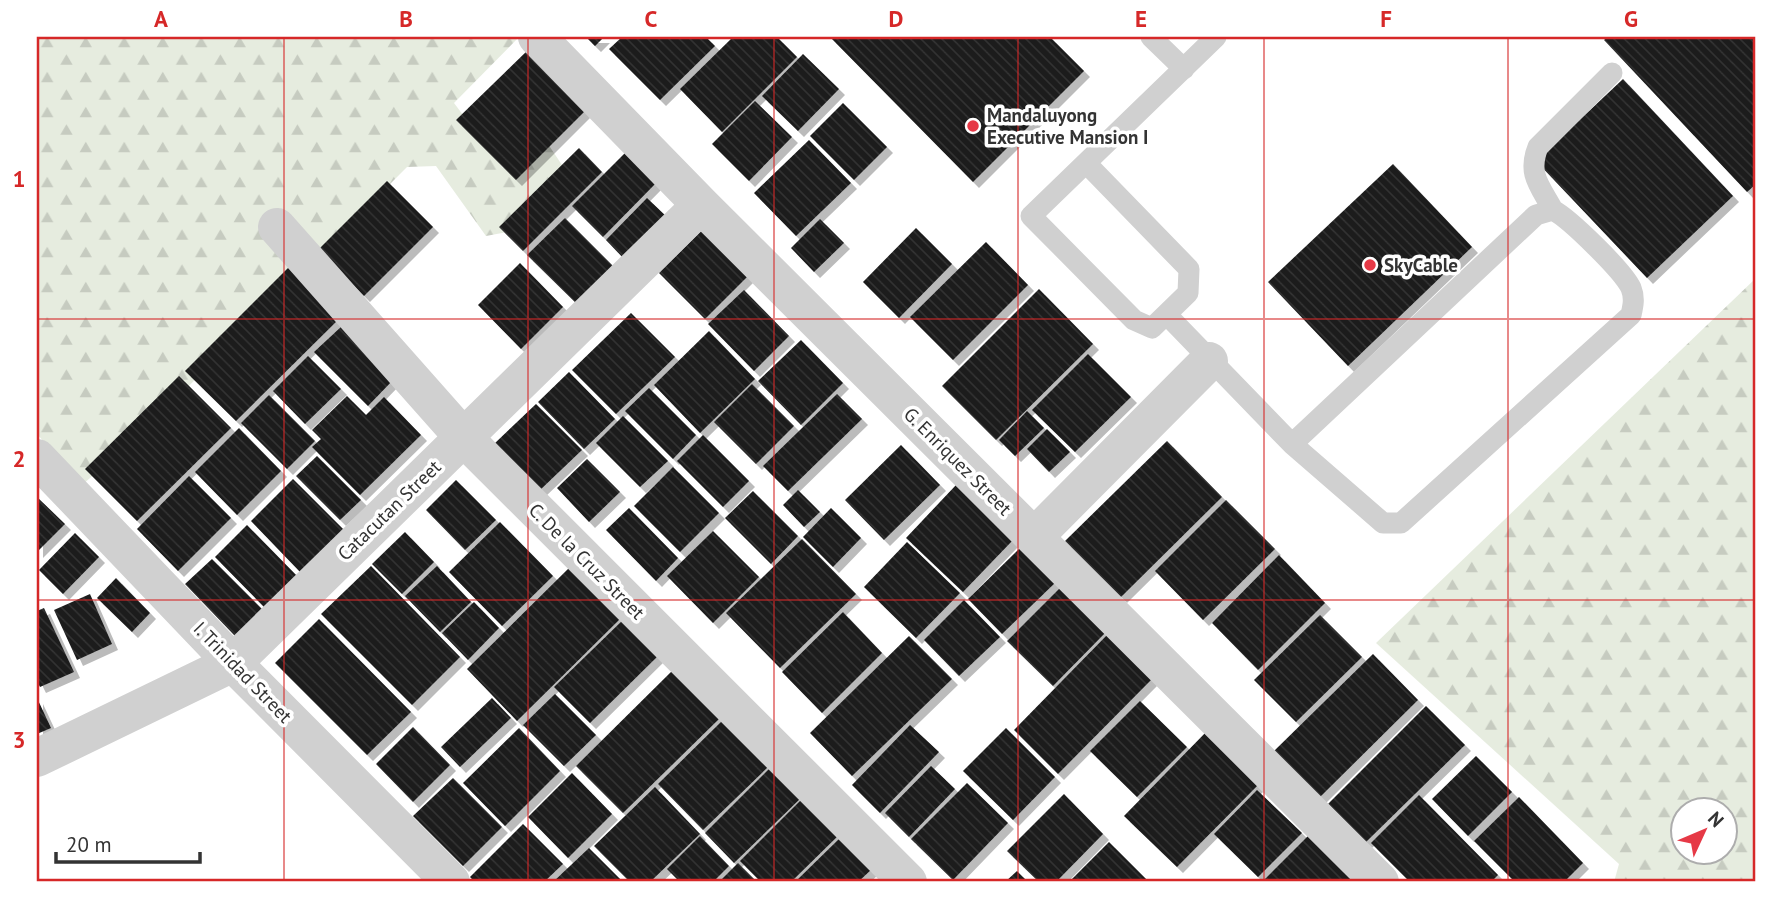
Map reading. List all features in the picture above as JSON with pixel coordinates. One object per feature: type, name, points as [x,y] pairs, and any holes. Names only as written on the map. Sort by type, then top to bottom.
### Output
[{"type":"street","name":"G. Enriquez Street","points":[[537,37],[701,205],[1380,882]]},
{"type":"street","name":"Catacutan Street","points":[[37,758],[233,663],[701,205]]},
{"type":"street","name":"C. De la Cruz Street","points":[[277,227],[464,438],[908,882]]},
{"type":"street","points":[[1034,537],[1209,361]]},
{"type":"street","name":"I. Trinidad Street","points":[[37,458],[233,663],[451,882]]},
{"type":"lane","points":[[1151,37],[1184,69]]},
{"type":"lane","points":[[1086,163],[1189,269],[1188,293],[1168,316],[1152,328],[1134,320],[1031,216],[1216,37]]},
{"type":"lane","points":[[1168,316],[1292,444],[1383,523],[1401,523],[1631,315],[1634,302],[1630,287],[1569,218],[1553,210],[1535,178],[1532,163],[1538,147],[1612,73]]},
{"type":"lane","points":[[1292,444],[1536,215],[1553,210]]},
{"type":"green space","points":[[37,37],[519,37],[454,103],[503,168],[542,135],[576,186],[529,228],[486,236],[436,166],[407,167],[143,432],[82,485],[37,434]]},
{"type":"green space","points":[[1755,279],[1755,882],[1614,882],[1619,864],[1376,643]]},
{"type":"building","points":[[586,37],[604,37],[595,46]]},
{"type":"building","points":[[622,37],[706,37],[715,46],[660,100],[609,49]]},
{"type":"building","points":[[733,37],[777,37],[797,57],[722,132],[680,89]]},
{"type":"building","name":"Mandaluyong Executive Mansion I","points":[[830,37],[1050,37],[1084,71],[973,182]]},
{"type":"building","points":[[1607,37],[1755,37],[1755,185],[1747,192],[1604,40]]},
{"type":"building","points":[[529,49],[588,108],[516,180],[456,120]]},
{"type":"building","points":[[803,54],[839,89],[798,131],[762,96]]},
{"type":"building","points":[[1623,79],[1733,196],[1647,278],[1536,161]]},
{"type":"building","points":[[755,101],[792,137],[749,181],[712,144]]},
{"type":"building","points":[[843,103],[887,147],[854,180],[810,136]]},
{"type":"building","points":[[809,140],[851,183],[796,236],[754,193]]},
{"type":"building","points":[[579,148],[602,172],[523,251],[499,227]]},
{"type":"building","points":[[627,151],[658,181],[603,237],[572,206]]},
{"type":"building","name":"SkyCable","points":[[1393,164],[1472,247],[1348,366],[1268,282]]},
{"type":"building","points":[[387,181],[433,227],[364,296],[318,250]]},
{"type":"building","points":[[647,198],[668,218],[626,261],[606,240]]},
{"type":"building","points":[[565,218],[616,269],[579,306],[527,255]]},
{"type":"building","points":[[820,219],[844,243],[814,272],[791,248]]},
{"type":"building","points":[[916,228],[952,264],[899,318],[863,282]]},
{"type":"building","points":[[702,230],[748,276],[705,319],[659,273]]},
{"type":"building","points":[[986,242],[1028,285],[953,360],[910,317]]},
{"type":"building","points":[[520,263],[563,307],[521,349],[478,305]]},
{"type":"building","points":[[289,267],[340,318],[236,421],[185,371]]},
{"type":"building","points":[[1039,289],[1093,344],[996,440],[942,386]]},
{"type":"building","points":[[744,290],[789,336],[754,371],[708,324]]},
{"type":"building","points":[[631,313],[675,357],[616,414],[572,370]]},
{"type":"building","points":[[342,326],[394,379],[368,406],[314,352]]},
{"type":"building","points":[[709,331],[755,379],[700,433],[654,385]]},
{"type":"building","points":[[801,340],[843,383],[801,425],[758,381]]},
{"type":"building","points":[[1088,354],[1131,397],[1075,452],[1032,410]]},
{"type":"building","points":[[308,356],[341,389],[305,424],[273,391]]},
{"type":"building","points":[[569,372],[615,419],[584,449],[538,402]]},
{"type":"building","points":[[179,376],[231,428],[137,521],[85,469]]},
{"type":"building","points":[[752,384],[794,426],[756,464],[714,422]]},
{"type":"building","points":[[649,388],[696,435],[673,459],[625,411]]},
{"type":"building","points":[[837,394],[862,419],[788,491],[763,466]]},
{"type":"building","points":[[269,395],[315,441],[287,469],[241,423]]},
{"type":"building","points":[[347,396],[366,415],[384,397],[421,435],[360,495],[312,447],[321,439],[312,430]]},
{"type":"building","points":[[536,404],[582,450],[539,491],[494,444]]},
{"type":"building","points":[[1027,411],[1044,428],[1015,456],[999,440]]},
{"type":"building","points":[[623,416],[668,461],[640,487],[596,443]]},
{"type":"building","points":[[239,428],[281,471],[237,515],[195,472]]},
{"type":"building","points":[[1047,429],[1070,452],[1049,472],[1027,449]]},
{"type":"building","points":[[703,435],[749,481],[723,507],[677,461]]},
{"type":"building","points":[[1167,441],[1222,497],[1121,597],[1065,541]]},
{"type":"building","points":[[901,445],[940,485],[884,540],[845,500]]},
{"type":"building","points":[[317,456],[361,500],[340,520],[296,476]]},
{"type":"building","points":[[587,459],[620,492],[589,522],[557,488]]},
{"type":"building","points":[[673,467],[719,513],[680,552],[634,506]]},
{"type":"building","points":[[189,476],[231,518],[178,571],[137,529]]},
{"type":"building","points":[[293,479],[344,530],[301,573],[251,521]]},
{"type":"building","points":[[456,480],[496,520],[465,550],[426,510]]},
{"type":"building","points":[[956,485],[1013,540],[963,592],[906,538]]},
{"type":"building","points":[[798,490],[820,512],[804,527],[783,505]]},
{"type":"building","points":[[753,491],[798,536],[771,564],[725,518]]},
{"type":"building","points":[[37,497],[65,524],[37,552]]},
{"type":"building","points":[[1226,500],[1275,549],[1203,620],[1155,571]]},
{"type":"building","points":[[629,508],[678,558],[656,581],[606,530]]},
{"type":"building","points":[[831,508],[861,538],[833,567],[803,537]]},
{"type":"building","points":[[500,522],[553,576],[502,626],[449,572]]},
{"type":"building","points":[[247,525],[297,576],[265,608],[215,557]]},
{"type":"building","points":[[713,531],[759,577],[713,623],[667,576]]},
{"type":"building","points":[[405,532],[434,562],[402,594],[372,564]]},
{"type":"building","points":[[75,533],[99,557],[63,594],[39,570]]},
{"type":"building","points":[[802,539],[856,594],[780,668],[726,613]]},
{"type":"building","points":[[907,542],[960,593],[916,638],[864,587]]},
{"type":"building","points":[[1022,546],[1056,582],[1002,634],[968,599]]},
{"type":"building","points":[[1279,555],[1325,603],[1258,670],[1212,623]]},
{"type":"building","points":[[212,559],[262,609],[235,636],[185,584]]},
{"type":"building","points":[[371,566],[460,657],[412,705],[321,614]]},
{"type":"building","points":[[437,566],[471,602],[440,632],[405,596]]},
{"type":"building","points":[[570,567],[620,619],[517,721],[467,669]]},
{"type":"building","points":[[116,578],[150,613],[132,632],[97,598]]},
{"type":"building","points":[[1061,587],[1107,631],[1053,686],[1007,641]]},
{"type":"building","points":[[90,594],[112,644],[77,660],[54,610]]},
{"type":"building","points":[[964,600],[1000,637],[959,676],[924,640]]},
{"type":"building","points":[[474,602],[499,628],[468,660],[442,633]]},
{"type":"building","points":[[44,608],[74,672],[40,687],[37,681],[37,611]]},
{"type":"building","points":[[843,612],[882,653],[822,713],[782,672]]},
{"type":"building","points":[[1320,615],[1362,657],[1296,722],[1254,680]]},
{"type":"building","points":[[625,618],[660,654],[590,723],[554,687]]},
{"type":"building","points":[[319,619],[411,712],[367,755],[275,663]]},
{"type":"building","points":[[1108,634],[1153,678],[1058,774],[1014,730]]},
{"type":"building","points":[[909,636],[952,679],[852,776],[810,733]]},
{"type":"building","points":[[1373,654],[1418,700],[1320,797],[1274,751]]},
{"type":"building","points":[[672,671],[719,719],[623,813],[576,766]]},
{"type":"building","points":[[555,694],[596,735],[564,766],[523,725]]},
{"type":"building","points":[[37,698],[51,728],[37,734]]},
{"type":"building","points":[[492,698],[511,718],[460,767],[441,747]]},
{"type":"building","points":[[1140,701],[1187,747],[1137,797],[1090,751]]},
{"type":"building","points":[[1426,706],[1465,745],[1366,842],[1328,804]]},
{"type":"building","points":[[723,720],[768,767],[703,830],[658,784]]},
{"type":"building","points":[[910,725],[939,752],[880,813],[852,785]]},
{"type":"building","points":[[413,727],[450,765],[413,802],[376,764]]},
{"type":"building","points":[[519,728],[560,771],[505,826],[463,783]]},
{"type":"building","points":[[1006,728],[1055,777],[1013,820],[963,771]]},
{"type":"building","points":[[1208,730],[1261,782],[1177,867],[1124,816]]},
{"type":"building","points":[[1476,756],[1512,792],[1468,836],[1432,799]]},
{"type":"building","points":[[772,766],[802,797],[734,863],[705,833]]},
{"type":"building","points":[[931,766],[955,789],[909,837],[885,813]]},
{"type":"building","points":[[572,773],[612,814],[568,858],[528,817]]},
{"type":"building","points":[[453,778],[502,827],[463,866],[413,816]]},
{"type":"building","points":[[967,783],[1008,823],[953,880],[911,839]]},
{"type":"building","points":[[655,787],[700,834],[650,882],[630,882],[594,846]]},
{"type":"building","points":[[1257,790],[1302,833],[1258,877],[1214,834]]},
{"type":"building","points":[[1064,794],[1103,834],[1056,882],[1039,882],[1007,851]]},
{"type":"building","points":[[1419,795],[1498,875],[1491,882],[1410,882],[1371,843]]},
{"type":"building","points":[[805,796],[841,833],[791,882],[761,882],[740,861]]},
{"type":"building","points":[[1519,797],[1583,863],[1564,882],[1515,882],[1474,841]]},
{"type":"building","points":[[523,824],[563,864],[544,882],[475,882],[470,877]]},
{"type":"building","points":[[700,836],[729,866],[713,882],[680,882],[667,869]]},
{"type":"building","points":[[1308,836],[1354,882],[1262,882]]},
{"type":"building","points":[[840,838],[872,869],[858,882],[795,882]]},
{"type":"building","points":[[1109,842],[1149,882],[1069,882]]},
{"type":"building","points":[[589,848],[623,882],[553,882]]},
{"type":"building","points":[[738,863],[757,882],[719,882]]},
{"type":"building","points":[[1017,871],[1028,882],[1005,882]]},
{"type":"place","name":"Mandaluyong Executive Mansion I","points":[[973,126]]},
{"type":"place","name":"SkyCable","points":[[1370,265]]}]
